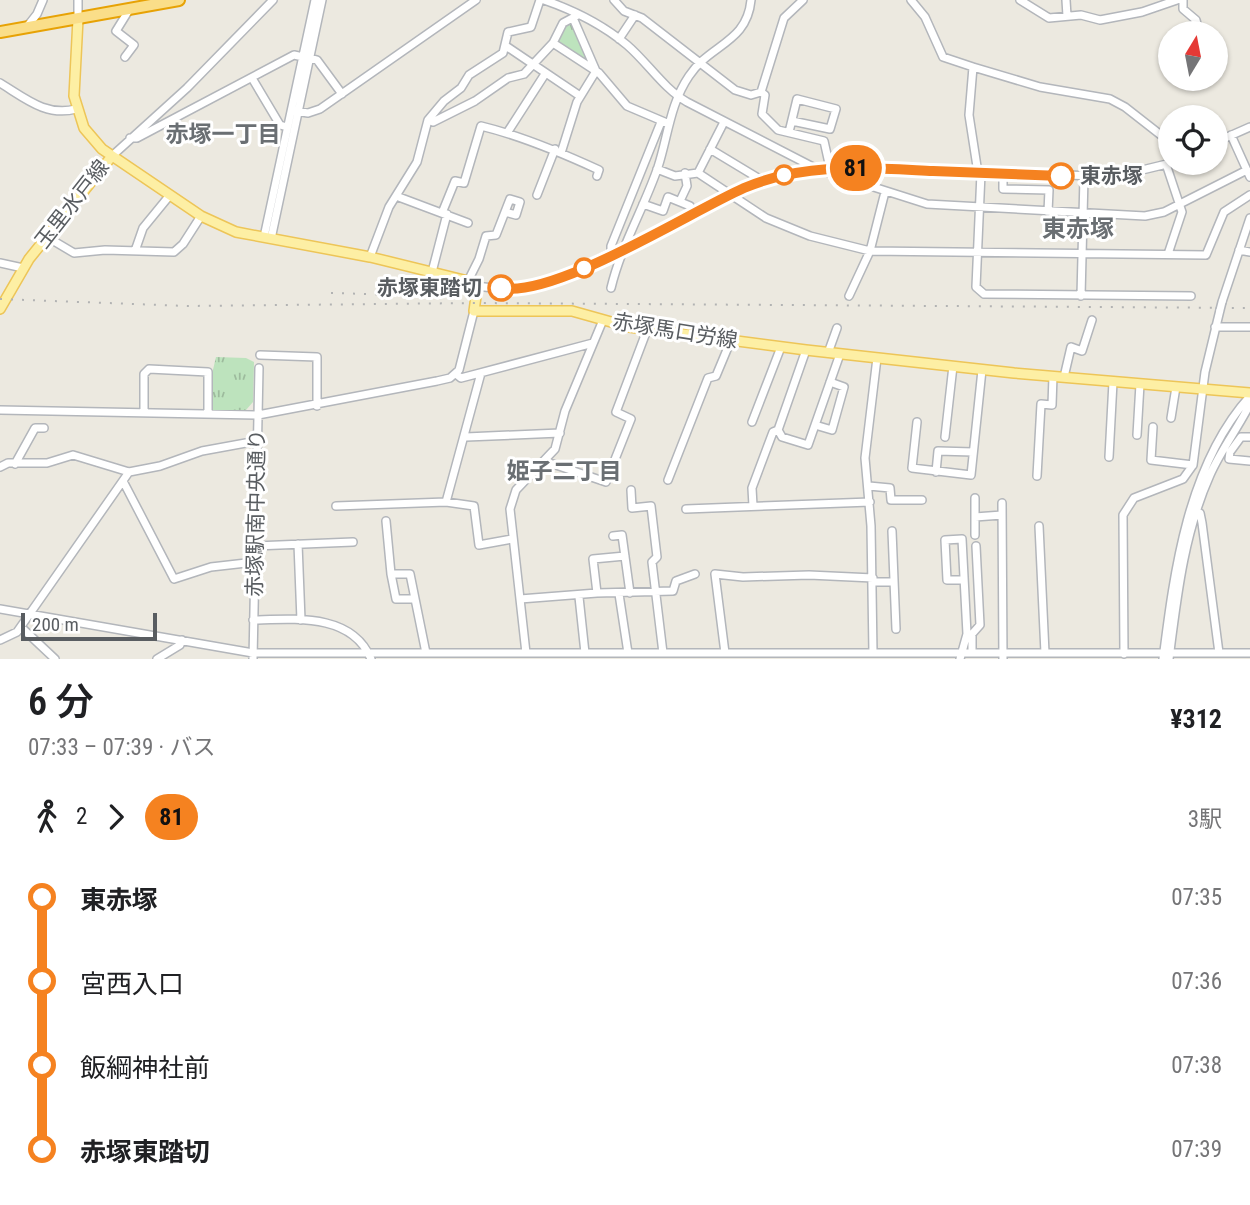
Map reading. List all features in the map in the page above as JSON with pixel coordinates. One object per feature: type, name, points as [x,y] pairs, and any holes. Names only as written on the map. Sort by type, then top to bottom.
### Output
[{"type":"highway","points":[[0,32],[179,0]]},
{"type":"main road","name":"玉里水戸線","points":[[0,309],[23,268],[112,156],[87,132],[76,109],[73,87],[78,19]]},
{"type":"main road","points":[[112,156],[201,216],[231,230],[370,257],[472,283],[474,311]]},
{"type":"main road","name":"赤塚馬口労線","points":[[474,311],[572,311],[647,330],[828,353],[1250,395]]},
{"type":"street","points":[[26,28],[37,14],[43,0]]},
{"type":"street","points":[[78,0],[78,19]]},
{"type":"street","points":[[112,156],[187,88],[272,0]]},
{"type":"street","points":[[311,37],[315,0]]},
{"type":"street","points":[[268,238],[306,57],[322,0]]},
{"type":"street","points":[[295,111],[315,112],[476,0]]},
{"type":"street","points":[[370,257],[396,196],[417,162],[428,120],[444,101],[461,88],[469,75],[503,53],[508,33],[526,29],[533,24],[544,0],[619,39],[677,97],[817,169],[927,204],[1146,216],[1248,174],[1231,135]]},
{"type":"street","points":[[614,0],[624,11],[635,15],[735,90],[751,95],[761,92]]},
{"type":"street","points":[[611,254],[611,246],[677,97],[699,63],[746,24],[751,0]]},
{"type":"street","points":[[761,92],[784,18],[803,0]]},
{"type":"street","points":[[911,0],[925,17],[943,57],[1040,87],[1110,99],[1158,134]]},
{"type":"street","points":[[1020,0],[1049,18],[1087,15],[1100,20],[1142,12],[1177,0]]},
{"type":"street","points":[[1066,0],[1067,16]]},
{"type":"street","points":[[1183,0],[1183,9],[1196,21]]},
{"type":"street","points":[[125,57],[134,45],[116,31],[129,10]]},
{"type":"street","points":[[619,39],[635,15]]},
{"type":"street","points":[[428,120],[433,122],[475,101],[508,78],[524,74],[553,43],[563,23],[576,16]]},
{"type":"street","points":[[576,16],[596,71]]},
{"type":"street","points":[[553,43],[596,71],[627,106],[664,123],[668,132],[657,169],[611,288]]},
{"type":"street","points":[[506,46],[580,96]]},
{"type":"street","points":[[130,138],[159,128],[294,55],[317,60],[342,94]]},
{"type":"street","points":[[973,67],[969,115],[980,173],[976,287],[984,294],[1191,296]]},
{"type":"street","points":[[537,195],[580,96],[596,71]]},
{"type":"street","points":[[507,133],[545,74]]},
{"type":"street","points":[[252,78],[280,125],[288,127]]},
{"type":"street","points":[[0,83],[45,109],[59,113],[76,109]]},
{"type":"street","points":[[761,92],[765,94],[763,115],[774,127],[824,141],[830,168]]},
{"type":"street","points":[[789,132],[797,99],[836,108],[830,129],[792,121]]},
{"type":"street","points":[[268,238],[288,127],[295,111]]},
{"type":"street","points":[[698,173],[724,122]]},
{"type":"street","points":[[432,272],[455,181],[464,183],[481,126],[558,151],[599,170],[597,176]]},
{"type":"street","points":[[1228,136],[1250,127]]},
{"type":"street","points":[[710,149],[763,181]]},
{"type":"street","points":[[505,212],[496,235],[486,236],[472,283],[525,290],[565,277],[729,195],[763,181],[817,169],[1084,177],[1117,175],[1158,165]]},
{"type":"street","points":[[657,169],[675,176],[698,173],[766,219],[810,236],[870,251],[1206,255],[1224,212],[1232,204],[1250,195]]},
{"type":"street","points":[[680,201],[687,186],[685,173]]},
{"type":"street","points":[[1003,174],[1003,189],[1049,190],[1048,212]]},
{"type":"street","points":[[1168,254],[1181,216],[1172,175]]},
{"type":"street","points":[[1081,296],[1084,177]]},
{"type":"street","points":[[849,296],[870,251],[885,192]]},
{"type":"street","points":[[135,251],[143,228],[170,195]]},
{"type":"street","points":[[396,196],[468,223]]},
{"type":"street","points":[[643,204],[663,211],[668,197],[690,205]]},
{"type":"street","points":[[47,237],[74,253],[174,252],[183,244],[201,216]]},
{"type":"street","points":[[1124,654],[1123,515],[1134,498],[1183,479],[1193,465],[1205,372],[1215,327],[1250,218]]},
{"type":"street","points":[[1239,250],[1250,252]]},
{"type":"street","points":[[0,263],[23,268]]},
{"type":"street","points":[[456,374],[474,311]]},
{"type":"street","points":[[523,655],[520,599],[509,515],[513,495],[550,457],[565,411],[603,320]]},
{"type":"street","points":[[1064,377],[1071,347],[1082,351],[1092,320]]},
{"type":"street","points":[[1215,327],[1250,327]]},
{"type":"street","points":[[828,353],[836,328]]},
{"type":"street","points":[[553,464],[606,482],[631,419],[616,412],[647,330]]},
{"type":"street","points":[[668,480],[708,378],[716,376],[731,340]]},
{"type":"street","points":[[456,374],[461,378],[593,343]]},
{"type":"street","points":[[752,422],[781,347]]},
{"type":"street","points":[[753,506],[752,488],[773,432],[778,430],[806,350]]},
{"type":"street","points":[[778,430],[782,437],[808,445],[840,354]]},
{"type":"street","points":[[260,355],[317,357],[317,406]]},
{"type":"street","points":[[869,655],[873,580],[869,486],[865,458],[877,358]]},
{"type":"street","points":[[945,437],[953,366]]},
{"type":"street","name":"赤塚駅南中央通り","points":[[253,656],[259,368]]},
{"type":"street","points":[[144,413],[144,374],[149,369],[208,372],[208,414]]},
{"type":"street","points":[[918,422],[912,468],[971,475],[982,370]]},
{"type":"street","points":[[446,502],[466,437],[481,373]]},
{"type":"street","points":[[0,410],[258,415],[317,406],[437,381],[456,374]]},
{"type":"street","points":[[1037,476],[1041,404],[1052,405],[1053,376]]},
{"type":"street","points":[[816,425],[832,430],[844,387],[830,382]]},
{"type":"street","points":[[1108,457],[1113,382]]},
{"type":"street","points":[[1137,435],[1140,384]]},
{"type":"street","points":[[1171,418],[1176,387]]},
{"type":"street","points":[[1167,656],[1175,571],[1193,511],[1215,452],[1250,395]]},
{"type":"street","points":[[1193,511],[1215,464],[1250,404]]},
{"type":"street","points":[[1153,427],[1151,460],[1193,465]]},
{"type":"street","points":[[6,464],[36,428],[44,428]]},
{"type":"street","points":[[466,437],[560,433]]},
{"type":"street","points":[[1250,437],[1241,436],[1230,452],[1229,459],[1250,461]]},
{"type":"street","points":[[6,464],[34,465],[73,454],[129,472],[160,466],[202,451],[257,441]]},
{"type":"street","points":[[936,472],[938,451],[974,452]]},
{"type":"street","points":[[0,640],[13,636],[21,627],[28,613],[129,472]]},
{"type":"street","points":[[124,481],[174,579],[211,567],[255,562]]},
{"type":"street","points":[[869,486],[890,488],[891,500],[922,500]]},
{"type":"street","points":[[631,490],[632,508],[651,506],[657,557],[652,562],[663,653]]},
{"type":"street","points":[[975,498],[975,535]]},
{"type":"street","points":[[336,506],[446,502],[474,506],[479,545],[512,539]]},
{"type":"street","points":[[686,509],[870,502]]},
{"type":"street","points":[[1002,503],[1003,656]]},
{"type":"street","points":[[1193,511],[1200,513],[1219,653]]},
{"type":"street","points":[[975,517],[1002,515]]},
{"type":"street","points":[[386,521],[396,600],[415,599]]},
{"type":"street","points":[[1039,526],[1045,653]]},
{"type":"street","points":[[892,531],[896,629]]},
{"type":"street","points":[[613,536],[622,535],[631,593]]},
{"type":"street","points":[[960,656],[967,634],[962,539],[945,540],[947,580],[964,580]]},
{"type":"street","points":[[256,546],[353,542]]},
{"type":"street","points":[[298,544],[301,620]]},
{"type":"street","points":[[972,653],[972,634],[980,625],[976,546]]},
{"type":"street","points":[[597,593],[593,559],[625,556]]},
{"type":"street","points":[[391,574],[410,574],[421,655]]},
{"type":"street","points":[[520,599],[673,591],[676,581],[695,574]]},
{"type":"street","points":[[723,655],[715,574],[743,577],[809,575],[894,582]]},
{"type":"street","points":[[619,594],[628,653]]},
{"type":"street","points":[[579,597],[585,653]]},
{"type":"street","points":[[0,609],[182,640],[263,659]]},
{"type":"street","points":[[253,620],[301,620],[337,624],[370,656]]},
{"type":"street","points":[[21,627],[55,659]]},
{"type":"street","points":[[157,659],[166,657],[182,640]]},
{"type":"street","points":[[253,656],[585,653],[663,653],[678,656],[960,656],[972,653],[1003,656],[1045,653],[1167,656],[1219,653],[1239,656],[1250,653]]},
{"type":"green space","points":[[573,22],[590,61],[588,64],[555,42],[565,25]]},
{"type":"green space","points":[[216,357],[246,358],[254,362],[253,402],[246,410],[211,410],[212,374]]},
{"type":"railway","points":[[331,293],[404,295]]},
{"type":"railway","points":[[0,299],[187,306],[476,303],[1250,308]]},
{"type":"bus line","name":"81","points":[[501,288],[525,290],[565,277],[745,188],[803,171],[840,168],[1061,176]]},
{"type":"place","name":"東赤塚","points":[[1061,176]]},
{"type":"place","name":"赤塚東踏切","points":[[501,288]]},
{"type":"district","name":"赤塚一丁目","points":[[223,134]]},
{"type":"district","name":"東赤塚","points":[[1078,229]]},
{"type":"district","name":"姫子二丁目","points":[[564,471]]}]
